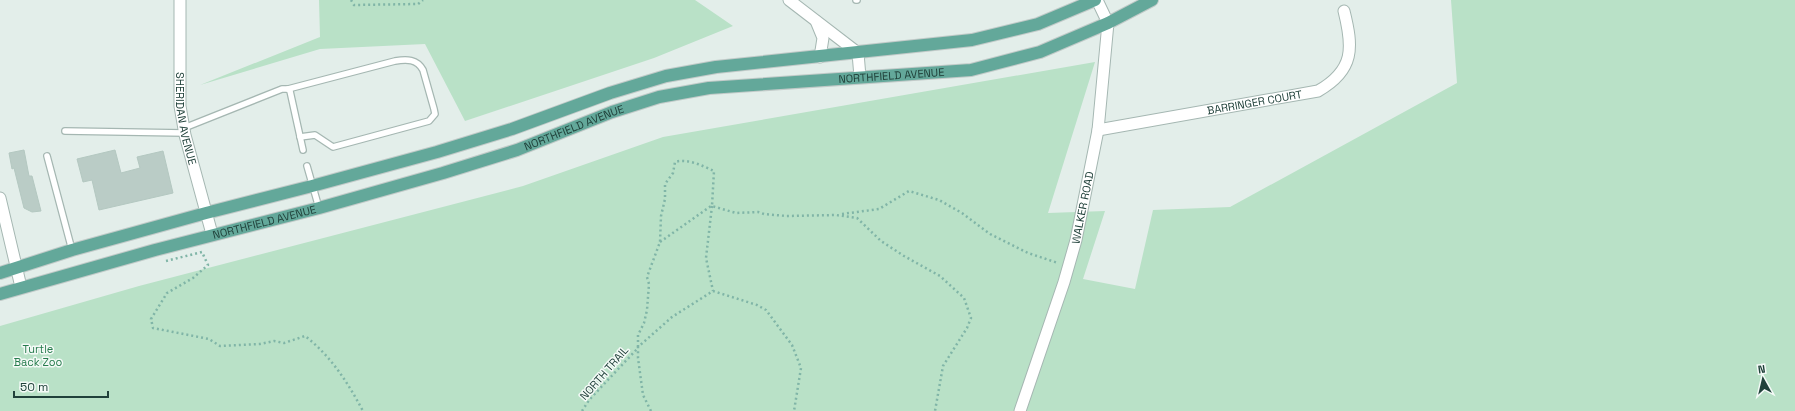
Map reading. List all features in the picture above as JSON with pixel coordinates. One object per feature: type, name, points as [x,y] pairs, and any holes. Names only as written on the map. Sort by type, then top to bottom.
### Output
[{"type":"main road","name":"NORTHFIELD AVENUE","points":[[0,273],[72,250],[437,152],[512,129],[610,93],[666,76],[716,67],[972,40],[1038,24],[1096,0]]},
{"type":"main road","name":"NORTHFIELD AVENUE","points":[[0,294],[212,234],[318,208],[443,173],[509,152],[612,112],[659,97],[709,88],[971,70],[1040,52],[1108,23],[1152,0]]},
{"type":"street","name":"SHERIDAN AVENUE","points":[[180,0],[180,106],[184,130],[212,234]]},
{"type":"street","points":[[789,0],[858,53],[860,77]]},
{"type":"street","points":[[1096,0],[1108,23]]},
{"type":"street","name":"BARRINGER COURT","points":[[1098,130],[1318,91],[1335,79],[1348,61],[1351,50],[1350,36],[1344,11]]},
{"type":"street","points":[[816,20],[823,38],[820,57]]},
{"type":"street","name":"WALKER ROAD","points":[[1020,411],[1064,282],[1076,240],[1098,130],[1108,23]]},
{"type":"street","points":[[0,198],[21,288]]},
{"type":"lane","points":[[65,131],[184,130],[282,89],[395,61],[409,60],[420,65],[423,70],[435,114],[429,121],[333,147],[315,135],[300,137]]},
{"type":"lane","points":[[288,88],[290,91],[303,150]]},
{"type":"lane","points":[[47,156],[72,250]]},
{"type":"lane","points":[[307,166],[318,208]]},
{"type":"path","points":[[350,0],[354,5],[418,4],[423,0]]},
{"type":"path","points":[[638,347],[638,335],[644,323],[647,310],[649,284],[647,277],[660,242],[661,216],[665,199],[665,184],[673,173],[675,162],[679,160],[702,165],[714,171],[712,206],[706,258],[713,291],[757,305],[766,310],[792,345],[801,368],[794,411]]},
{"type":"path","points":[[712,206],[736,213],[758,212],[786,216],[853,214],[878,208],[909,191],[939,200],[962,213],[990,234],[1028,253],[1062,264]]},
{"type":"path","points":[[660,242],[712,206]]},
{"type":"path","points":[[836,215],[857,218],[881,241],[940,276],[964,298],[971,318],[967,328],[943,366],[936,411]]},
{"type":"path","points":[[202,252],[208,265],[193,278],[167,293],[151,319],[153,328],[209,339],[220,346],[260,344],[274,340],[284,343],[305,336],[319,347],[345,379],[363,411]]},
{"type":"path","name":"NORTH TRAIL","points":[[582,411],[589,400],[638,347],[672,317],[713,291]]},
{"type":"path","name":"NORTH TRAIL","points":[[638,347],[643,395],[651,411]]},
{"type":"green space","points":[[319,0],[695,0],[733,26],[654,58],[465,121],[425,44],[320,49],[200,85],[320,37]]},
{"type":"green space","name":"Turtle Back Zoo","points":[[1451,0],[1795,0],[1795,411],[0,411],[0,326],[139,286],[523,186],[663,137],[1095,62],[1048,213],[1105,211],[1083,279],[1135,289],[1153,210],[1230,207],[1457,83]]},
{"type":"building","points":[[24,150],[29,176],[32,176],[41,211],[32,212],[24,208],[14,168],[12,169],[9,153]]},
{"type":"building","points":[[115,150],[121,173],[140,168],[137,157],[163,151],[173,193],[99,210],[92,180],[83,182],[77,159]]}]
